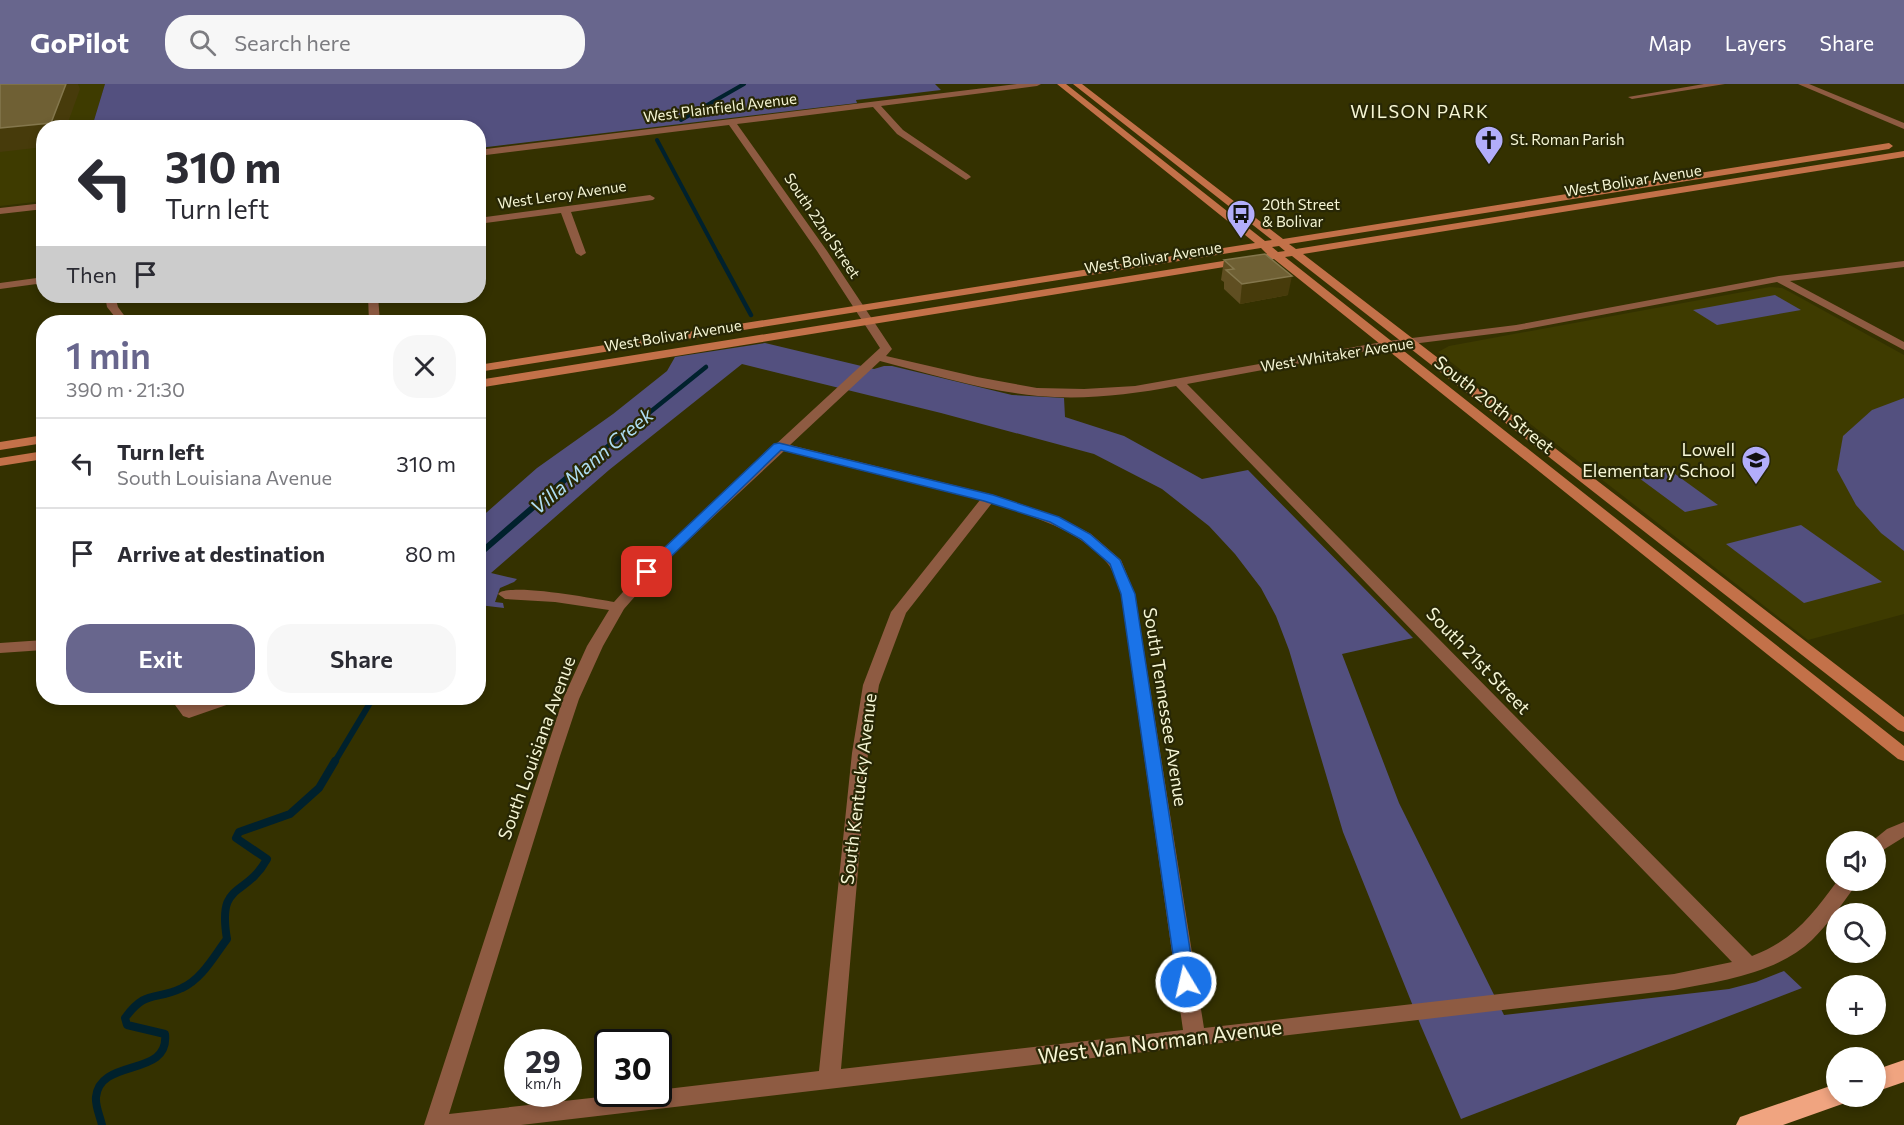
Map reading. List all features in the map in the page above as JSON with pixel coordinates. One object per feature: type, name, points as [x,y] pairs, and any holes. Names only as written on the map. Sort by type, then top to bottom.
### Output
[{"type":"highway","points":[[1886,1077],[1904,1071]]},
{"type":"highway","points":[[1749,1125],[1826,1098]]},
{"type":"street","name":"West Plainfield Avenue","points":[[486,152],[1037,84]]},
{"type":"street","points":[[1061,84],[1263,245]]},
{"type":"street","name":"South 20th Street","points":[[1077,84],[1278,249],[1388,344],[1904,755]]},
{"type":"street","points":[[1632,97],[1721,84]]},
{"type":"street","points":[[1802,84],[1904,126]]},
{"type":"street","points":[[875,104],[900,132],[966,177]]},
{"type":"street","name":"South 22nd Street","points":[[731,122],[822,251],[868,321],[882,353]]},
{"type":"street","name":"West Bolivar Avenue","points":[[486,383],[868,321],[1278,249],[1904,144]]},
{"type":"street","name":"West Bolivar Avenue","points":[[486,368],[1263,245],[1294,252],[1904,154]]},
{"type":"street","name":"West Leroy Avenue","points":[[486,220],[650,198]]},
{"type":"street","points":[[0,212],[36,207]]},
{"type":"street","points":[[565,209],[581,253]]},
{"type":"street","name":"South 20th Street","points":[[1294,252],[1904,726]]},
{"type":"street","name":"West Whitaker Avenue","points":[[882,353],[977,381],[1037,392],[1108,393],[1180,384],[1388,344],[1516,328],[1779,279],[1904,264]]},
{"type":"street","points":[[1779,279],[1904,347]]},
{"type":"street","points":[[0,286],[36,281]]},
{"type":"street","name":"South Louisiana Avenue","points":[[436,1125],[554,747],[595,646],[618,607],[660,559],[779,446],[882,353]]},
{"type":"street","name":"South 21st Street","points":[[1180,384],[1748,965]]},
{"type":"street","points":[[0,446],[36,440]]},
{"type":"street","points":[[26,458],[36,442]]},
{"type":"street","name":"South Tennessee Avenue","points":[[779,446],[989,498],[1054,520],[1086,537],[1116,563],[1128,594],[1195,1039]]},
{"type":"street","points":[[0,462],[36,456]]},
{"type":"street","name":"South Kentucky Avenue","points":[[829,1081],[860,753],[871,684],[899,612],[989,498]]},
{"type":"street","points":[[505,594],[555,597],[618,607]]},
{"type":"street","points":[[0,648],[36,646]]},
{"type":"street","points":[[184,705],[189,712],[209,705]]},
{"type":"street","points":[[1886,841],[1904,829]]},
{"type":"street","name":"West Van Norman Avenue","points":[[436,1125],[1674,982],[1748,965],[1787,948],[1804,934],[1840,891]]},
{"type":"shaded area","points":[[0,84],[105,84],[94,120],[36,120],[36,202],[0,206]]},
{"type":"shaded area","points":[[105,84],[935,84],[941,90],[856,100],[857,103],[486,147],[486,120],[94,120]]},
{"type":"shaded area","name":"Lowell Elementary School","points":[[1770,287],[1782,288],[1790,292],[1904,355],[1904,614],[1808,640],[1438,352],[1449,346]]},
{"type":"shaded area","points":[[1775,295],[1801,310],[1717,325],[1693,310]]},
{"type":"shaded area","points":[[765,343],[874,369],[892,366],[1012,395],[1064,398],[1065,417],[1124,436],[1202,479],[1248,470],[1413,638],[1342,654],[1399,803],[1504,1015],[1729,989],[1784,971],[1802,988],[1461,1119],[1343,832],[1289,650],[1276,616],[1261,588],[1235,554],[1209,526],[1162,489],[1094,454],[941,413],[742,364],[609,470],[491,573],[517,579],[500,588],[495,602],[503,603],[504,608],[486,606],[486,513],[537,468],[613,414],[667,371],[675,357]]},
{"type":"shaded area","points":[[1904,398],[1904,551],[1881,533],[1856,505],[1837,470],[1843,436],[1872,410]]},
{"type":"shaded area","points":[[1671,471],[1718,505],[1685,512],[1639,478]]},
{"type":"shaded area","points":[[1801,525],[1882,582],[1804,603],[1726,544]]},
{"type":"building","points":[[0,84],[66,84],[52,120],[36,120],[36,124],[0,128]]},
{"type":"building","points":[[1265,254],[1292,276],[1242,284],[1226,270],[1234,269],[1224,260]]},
{"type":"waterway","name":"Villa Mann Creek","points":[[681,120],[744,84]]},
{"type":"waterway","name":"Villa Mann Creek","points":[[657,140],[720,258]]},
{"type":"waterway","name":"Villa Mann Creek","points":[[719,256],[751,315]]},
{"type":"waterway","name":"Villa Mann Creek","points":[[567,479],[706,367]]},
{"type":"waterway","name":"Villa Mann Creek","points":[[486,548],[568,477]]},
{"type":"waterway","name":"Villa Mann Creek","points":[[334,763],[369,705]]},
{"type":"waterway","name":"Villa Mann Creek","points":[[102,1125],[96,1100],[100,1085],[109,1076],[157,1057],[164,1048],[165,1034],[127,1025],[125,1018],[145,999],[182,988],[202,973],[227,939],[225,920],[229,898],[259,872],[267,859],[236,838],[239,832],[290,814],[319,788],[335,761]]},
{"type":"place","name":"St. Roman Parish","points":[[1489,166]]},
{"type":"place","name":"20th Street & Bolivar","points":[[1241,240]]},
{"type":"place","name":"Lowell Elementary School","points":[[1756,486]]},
{"type":"district","name":"WILSON PARK","points":[[1420,112]]},
{"type":"route","points":[[647,572],[779,446],[989,498],[1054,520],[1086,537],[1116,563],[1128,594],[1186,982]]}]
